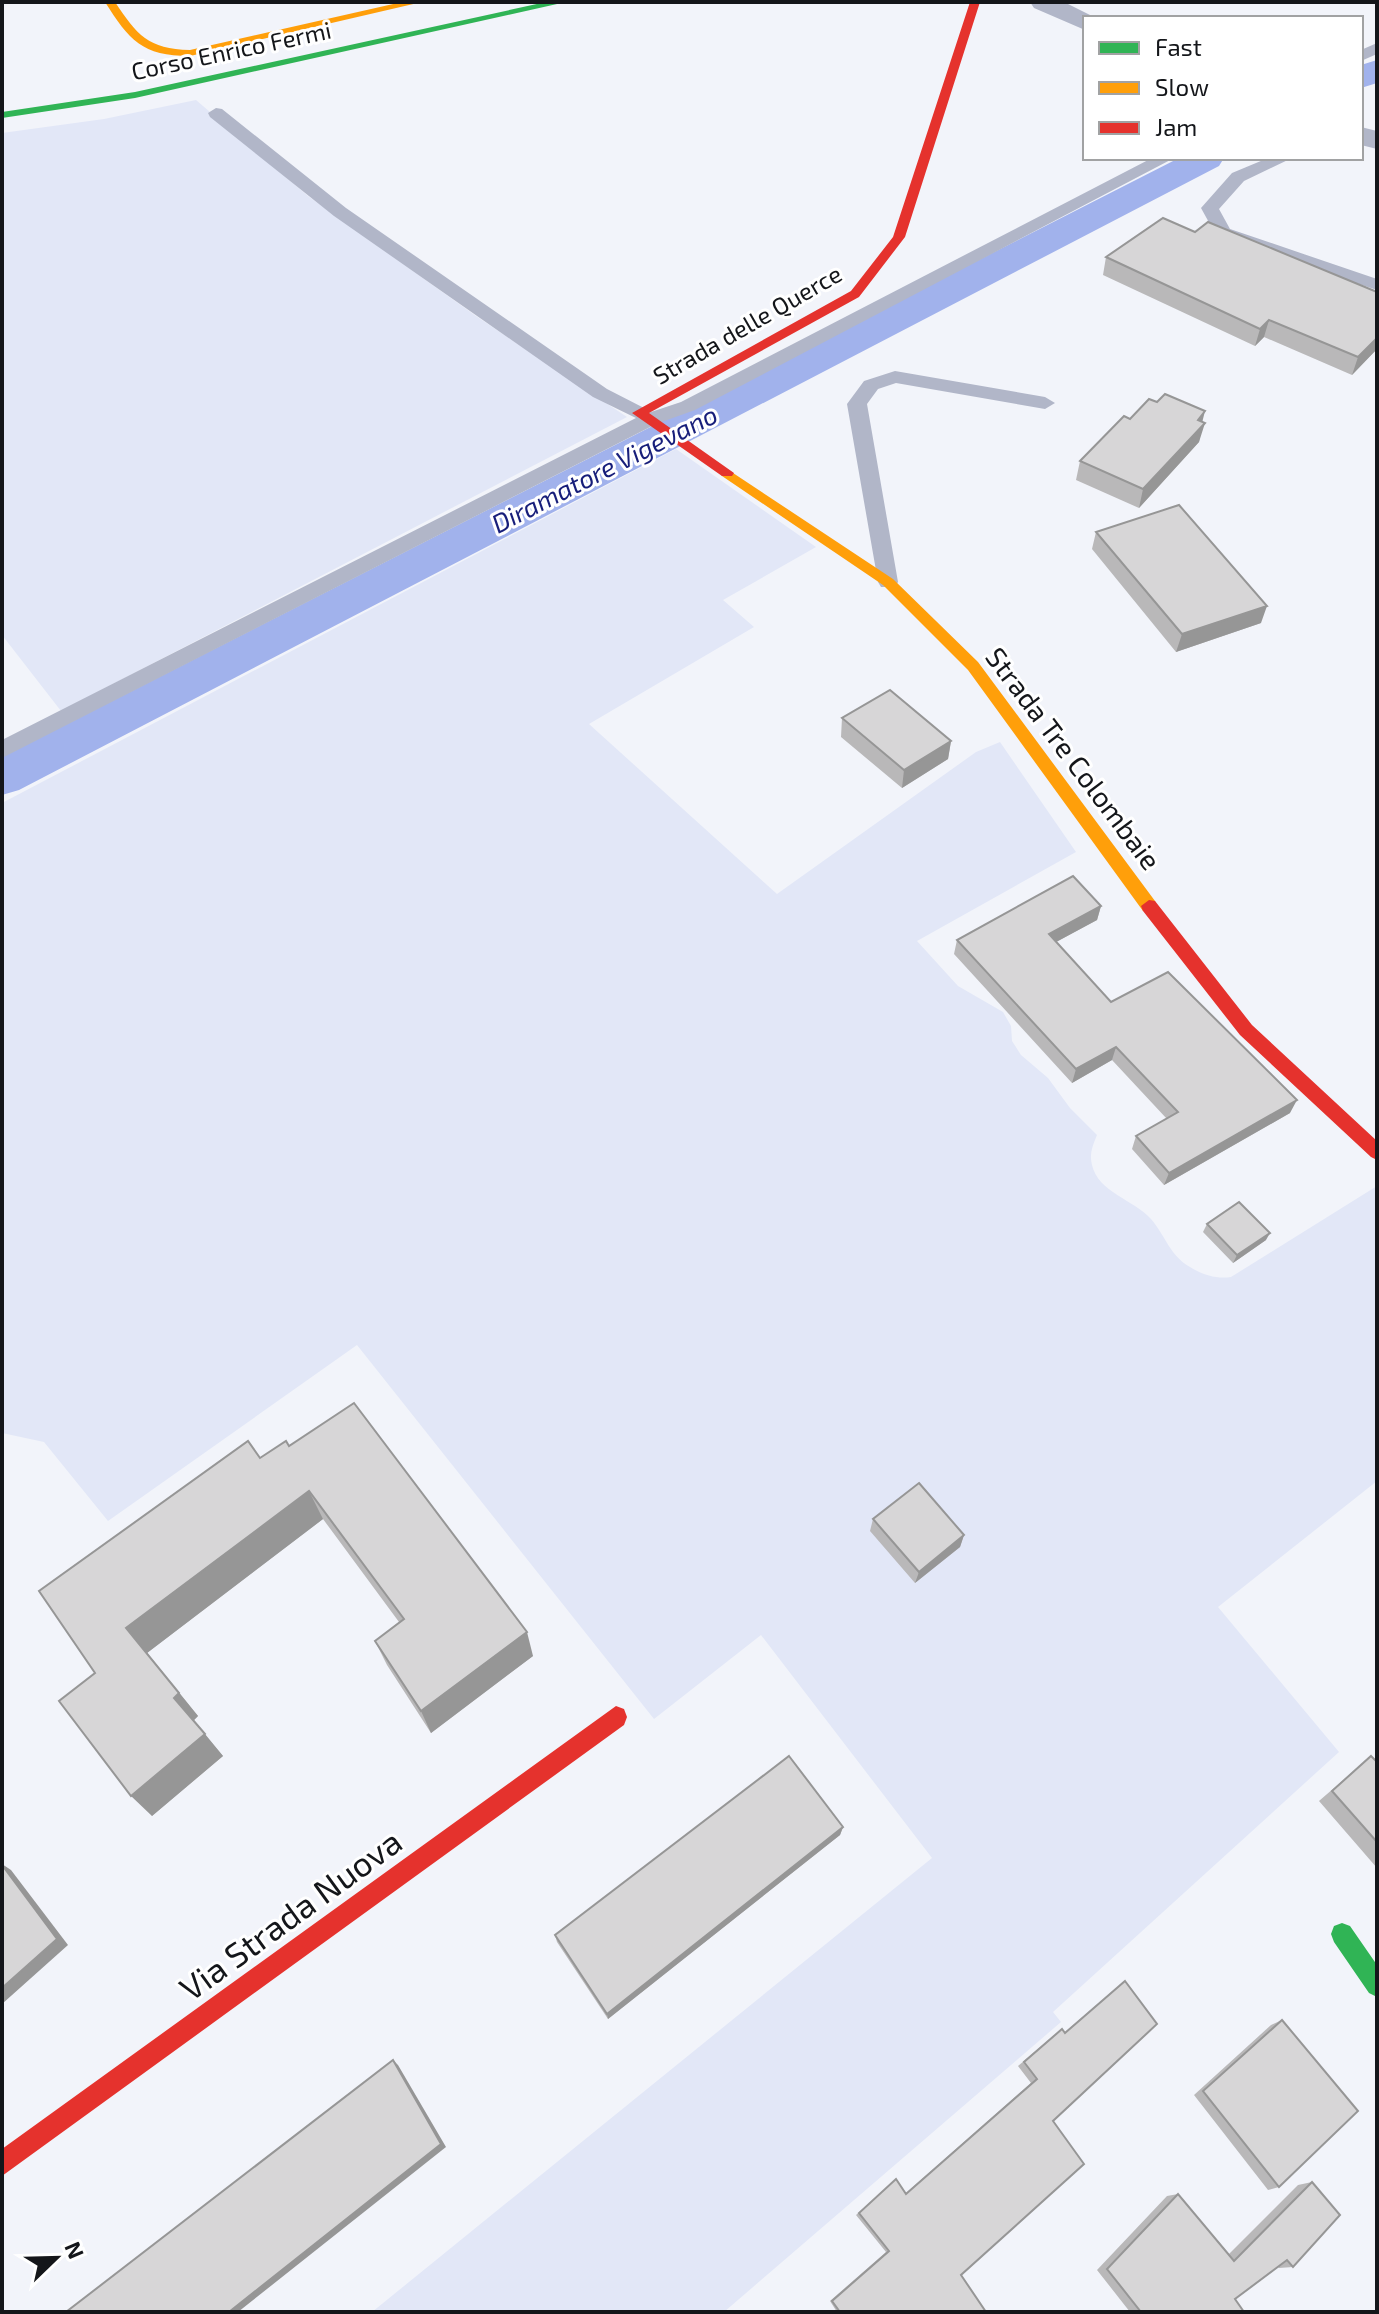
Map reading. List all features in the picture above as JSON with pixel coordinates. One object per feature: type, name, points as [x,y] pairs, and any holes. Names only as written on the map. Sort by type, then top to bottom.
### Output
[{"type":"street","points":[[110,2],[133,38],[165,55],[190,53],[417,2]]},
{"type":"street","name":"Corso Enrico Fermi","points":[[2,115],[135,95],[561,2]]},
{"type":"street","name":"Strada delle Querce","points":[[648,419],[855,294],[899,237],[975,2]]},
{"type":"street","points":[[1043,2],[1083,21]]},
{"type":"street","name":"Strada Tre Colombaie","points":[[648,419],[888,582],[973,666],[1173,939],[1246,1030],[1377,1152]]},
{"type":"street","name":"Via Strada Nuova","points":[[2,2164],[616,1717]]},
{"type":"street","points":[[1342,1934],[1377,1985]]},
{"type":"lane","points":[[216,113],[340,212],[600,393],[648,419]]},
{"type":"lane","points":[[2,750],[648,419],[688,406],[1161,160]]},
{"type":"lane","points":[[1278,160],[1238,177],[1210,208],[1223,233],[1377,285]]},
{"type":"lane","points":[[888,582],[857,404],[871,385],[895,377],[1045,403]]},
{"type":"shaded area","points":[[196,100],[308,196],[476,316],[627,417],[61,711],[2,635],[2,133],[104,119]]},
{"type":"shaded area","points":[[676,449],[816,547],[723,600],[754,627],[589,724],[777,894],[976,752],[1000,742],[1076,852],[917,941],[958,986],[1003,1012],[1011,1026],[1012,1041],[1021,1055],[1048,1078],[1070,1108],[1097,1135],[1091,1161],[1101,1182],[1144,1212],[1183,1262],[1200,1272],[1220,1277],[1231,1277],[1377,1186],[1377,1481],[1218,1607],[1339,1752],[1053,2012],[1061,2022],[724,2312],[372,2312],[932,1858],[761,1635],[654,1719],[357,1345],[108,1521],[44,1442],[2,1433],[2,803]]},
{"type":"building","points":[[1163,218],[1195,232],[1208,222],[1377,292],[1377,338],[1358,357],[1269,320],[1260,329],[1106,257]]},
{"type":"building","points":[[1165,394],[1205,411],[1198,420],[1205,423],[1143,489],[1080,461],[1124,416],[1130,419],[1149,399],[1157,402]]},
{"type":"building","points":[[1179,505],[1267,606],[1182,634],[1096,532]]},
{"type":"building","points":[[890,690],[951,741],[904,770],[842,718]]},
{"type":"building","points":[[1073,876],[1101,906],[1049,934],[1111,1002],[1168,972],[1297,1100],[1169,1173],[1136,1136],[1178,1112],[1116,1047],[1076,1069],[957,940]]},
{"type":"building","points":[[1239,1202],[1270,1233],[1237,1255],[1207,1224]]},
{"type":"building","points":[[354,1403],[527,1632],[421,1711],[375,1641],[404,1619],[309,1491],[126,1628],[179,1693],[174,1698],[205,1734],[131,1796],[59,1701],[95,1673],[39,1591],[248,1441],[260,1458],[286,1441],[289,1446]]},
{"type":"building","points":[[919,1483],[964,1535],[919,1572],[873,1519]]},
{"type":"building","points":[[789,1756],[843,1827],[607,2014],[555,1935]]},
{"type":"building","points":[[1371,1756],[1377,1762],[1377,1842],[1332,1791]]},
{"type":"building","points":[[2,1865],[57,1939],[2,1988]]},
{"type":"building","points":[[1125,1981],[1157,2024],[1053,2121],[1084,2164],[961,2275],[986,2312],[840,2312],[832,2301],[889,2251],[859,2213],[896,2179],[906,2194],[1037,2079],[1024,2062],[1062,2029],[1065,2033]]},
{"type":"building","points":[[1282,2020],[1358,2111],[1279,2187],[1203,2091]]},
{"type":"building","points":[[393,2060],[441,2144],[229,2312],[66,2312]]},
{"type":"building","points":[[1312,2182],[1340,2215],[1293,2267],[1287,2260],[1235,2299],[1244,2312],[1141,2312],[1107,2269],[1178,2194],[1234,2261]]},
{"type":"waterway","name":"Diramatore Vigevano","points":[[1363,77],[1377,70]]},
{"type":"waterway","name":"Diramatore Vigevano","points":[[2,778],[1202,160]]},
{"type":"traffic: fast","points":[[2,115],[135,95],[561,2]]},
{"type":"traffic: fast","points":[[1342,1934],[1377,1985]]},
{"type":"traffic: slow","points":[[110,2],[141,42],[174,53],[190,53],[417,2]]},
{"type":"traffic: slow","points":[[727,473],[888,582],[973,666],[1149,906]]},
{"type":"traffic: jam","points":[[727,473],[639,413],[855,294],[899,237],[975,2]]},
{"type":"traffic: jam","points":[[1149,906],[1246,1030],[1377,1152]]},
{"type":"traffic: jam","points":[[2,2164],[616,1717]]}]
